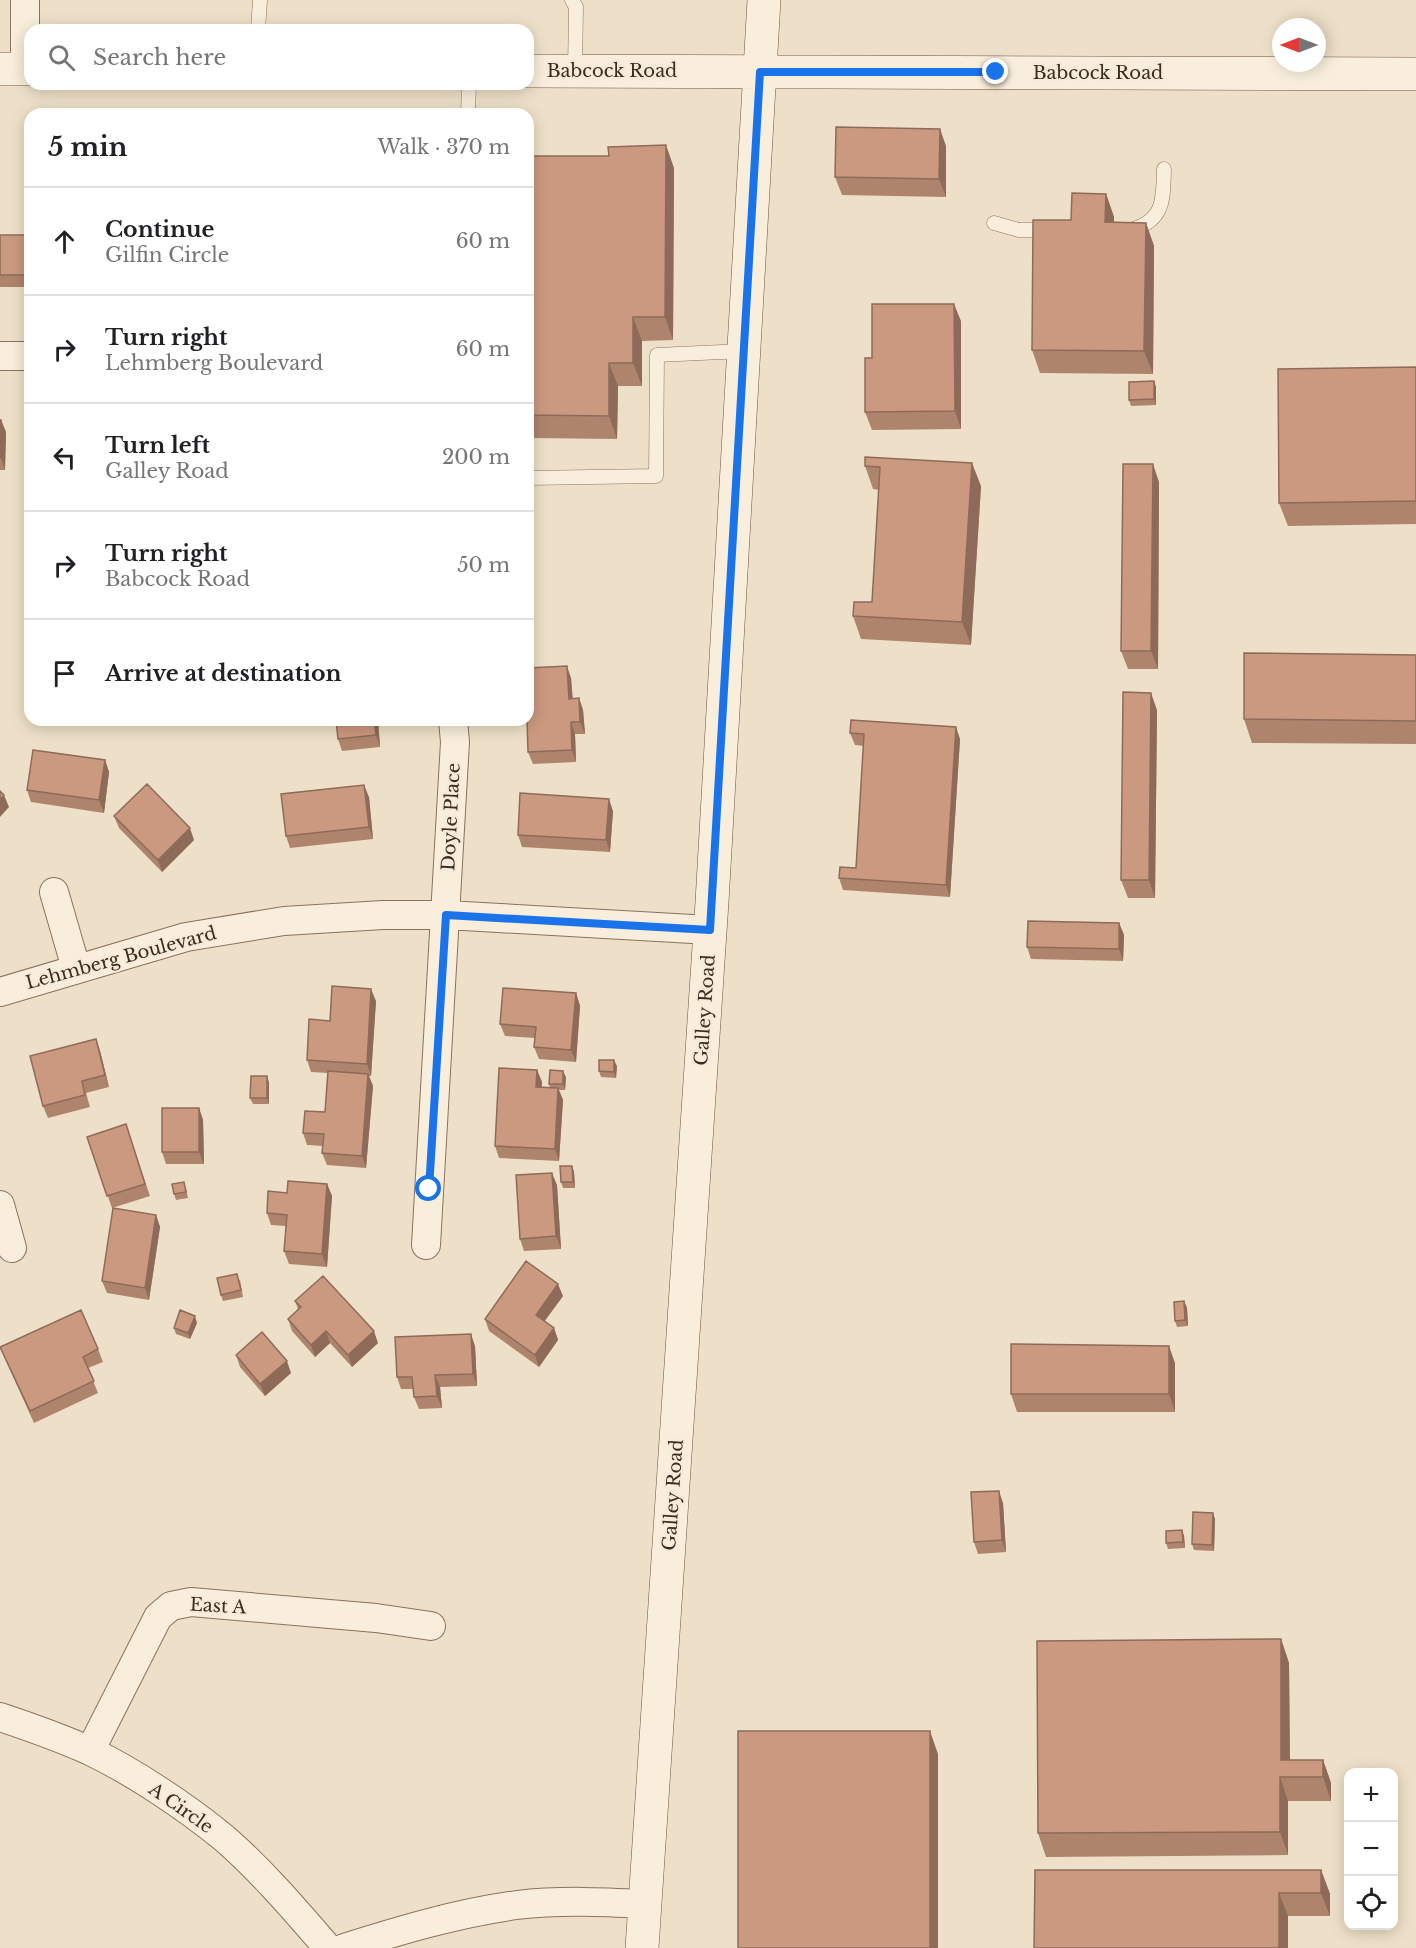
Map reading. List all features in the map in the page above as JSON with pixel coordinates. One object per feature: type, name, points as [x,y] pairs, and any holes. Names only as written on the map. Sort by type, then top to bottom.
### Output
[{"type":"main road","name":"Galley Road","points":[[642,1948],[710,930],[764,0]]},
{"type":"main road","name":"Babcock Road","points":[[534,71],[1416,74]]},
{"type":"street","points":[[18,69],[25,0]]},
{"type":"street","points":[[0,356],[24,356]]},
{"type":"street","name":"Doyle Place","points":[[426,1245],[446,915],[455,742],[454,726]]},
{"type":"street","points":[[54,892],[76,968]]},
{"type":"street","name":"Lehmberg Boulevard","points":[[0,992],[186,937],[272,922],[342,916],[446,915],[710,930]]},
{"type":"street","points":[[0,1205],[12,1248]]},
{"type":"street","name":"East A","points":[[90,1751],[158,1617],[171,1606],[191,1602],[375,1618],[431,1626]]},
{"type":"street","name":"A Circle","points":[[0,1717],[90,1751],[151,1786],[224,1838],[271,1885],[328,1948]]},
{"type":"street","points":[[344,1948],[433,1921],[518,1905],[558,1902],[646,1904]]},
{"type":"lane","points":[[258,24],[260,0]]},
{"type":"lane","points":[[572,0],[576,7],[575,71]]},
{"type":"lane","points":[[468,108],[469,90]]},
{"type":"lane","points":[[1114,230],[1133,231],[1150,223],[1162,204],[1164,169]]},
{"type":"lane","points":[[994,223],[1019,230],[1060,230]]},
{"type":"lane","points":[[534,478],[656,476],[657,355],[744,351]]},
{"type":"building","points":[[836,127],[940,129],[939,179],[835,177]]},
{"type":"building","points":[[666,145],[665,317],[633,317],[633,363],[609,363],[609,416],[534,415],[534,156],[609,156],[608,147]]},
{"type":"building","points":[[1072,193],[1106,194],[1105,222],[1146,223],[1144,351],[1032,350],[1033,220],[1071,220]]},
{"type":"building","points":[[0,235],[24,235],[24,275],[0,275]]},
{"type":"building","points":[[872,304],[954,304],[955,411],[865,412],[865,358],[872,358]]},
{"type":"building","points":[[1416,367],[1416,501],[1279,503],[1278,369]]},
{"type":"building","points":[[1154,381],[1154,399],[1129,400],[1129,382]]},
{"type":"building","points":[[1,420],[1,458],[0,458]]},
{"type":"building","points":[[865,457],[972,463],[962,622],[853,616],[854,602],[872,602],[880,467],[865,466]]},
{"type":"building","points":[[1123,464],[1153,464],[1151,651],[1121,651]]},
{"type":"building","points":[[1244,653],[1416,655],[1416,721],[1244,719]]},
{"type":"building","points":[[567,666],[569,699],[579,698],[580,722],[571,722],[572,750],[528,752],[527,726],[534,726],[534,668]]},
{"type":"building","points":[[1123,692],[1151,693],[1149,880],[1121,880]]},
{"type":"building","points":[[851,720],[956,727],[946,885],[839,878],[840,867],[856,868],[864,734],[850,733]]},
{"type":"building","points":[[337,726],[375,726],[376,735],[338,739]]},
{"type":"building","points":[[33,750],[105,760],[99,800],[27,790]]},
{"type":"building","points":[[147,784],[190,828],[158,860],[114,816]]},
{"type":"building","points":[[364,785],[369,827],[286,836],[281,794]]},
{"type":"building","points":[[520,793],[609,799],[606,840],[518,835]]},
{"type":"building","points":[[1028,921],[1119,923],[1119,949],[1027,947]]},
{"type":"building","points":[[332,986],[371,989],[367,1064],[307,1060],[309,1019],[330,1021]]},
{"type":"building","points":[[503,988],[576,993],[571,1050],[534,1047],[536,1027],[500,1024]]},
{"type":"building","points":[[96,1039],[105,1075],[82,1081],[85,1095],[43,1106],[30,1056]]},
{"type":"building","points":[[599,1060],[614,1060],[614,1072],[599,1071]]},
{"type":"building","points":[[499,1068],[537,1070],[536,1087],[558,1088],[555,1149],[495,1146]]},
{"type":"building","points":[[550,1070],[563,1071],[563,1084],[549,1084]]},
{"type":"building","points":[[328,1071],[368,1074],[362,1156],[322,1153],[324,1134],[303,1133],[305,1111],[325,1112]]},
{"type":"building","points":[[251,1076],[267,1076],[267,1098],[250,1098]]},
{"type":"building","points":[[162,1108],[199,1108],[199,1152],[162,1152]]},
{"type":"building","points":[[126,1124],[145,1184],[107,1196],[87,1137]]},
{"type":"building","points":[[560,1166],[572,1166],[573,1182],[561,1182]]},
{"type":"building","points":[[552,1173],[556,1236],[520,1239],[516,1175]]},
{"type":"building","points":[[288,1181],[327,1184],[322,1254],[284,1251],[287,1215],[267,1213],[268,1191],[287,1193]]},
{"type":"building","points":[[184,1182],[186,1192],[174,1194],[172,1184]]},
{"type":"building","points":[[113,1208],[156,1215],[145,1288],[102,1281]]},
{"type":"building","points":[[526,1261],[558,1284],[536,1315],[554,1328],[535,1355],[485,1319]]},
{"type":"building","points":[[237,1274],[241,1290],[221,1295],[217,1278]]},
{"type":"building","points":[[323,1276],[374,1331],[348,1355],[326,1331],[311,1345],[288,1319],[301,1307],[295,1301]]},
{"type":"building","points":[[1184,1301],[1185,1320],[1175,1321],[1174,1302]]},
{"type":"building","points":[[81,1310],[98,1349],[83,1357],[94,1381],[30,1411],[0,1347]]},
{"type":"building","points":[[180,1310],[195,1316],[188,1333],[174,1328]]},
{"type":"building","points":[[262,1332],[287,1361],[260,1384],[236,1355]]},
{"type":"building","points":[[471,1334],[473,1374],[435,1375],[437,1396],[414,1397],[412,1377],[397,1377],[395,1337]]},
{"type":"building","points":[[1011,1344],[1169,1346],[1169,1394],[1011,1394]]},
{"type":"building","points":[[999,1491],[1002,1540],[974,1542],[971,1492]]},
{"type":"building","points":[[1193,1512],[1213,1513],[1212,1545],[1192,1544]]},
{"type":"building","points":[[1182,1530],[1183,1542],[1166,1543],[1166,1531]]},
{"type":"building","points":[[1281,1639],[1281,1760],[1323,1760],[1323,1777],[1280,1777],[1280,1832],[1038,1833],[1037,1641]]},
{"type":"building","points":[[738,1731],[930,1731],[930,1948],[738,1948]]},
{"type":"building","points":[[1035,1870],[1321,1870],[1321,1893],[1279,1893],[1279,1948],[1034,1948]]},
{"type":"route","points":[[429,1189],[446,915],[710,930],[760,72],[996,72]]}]
